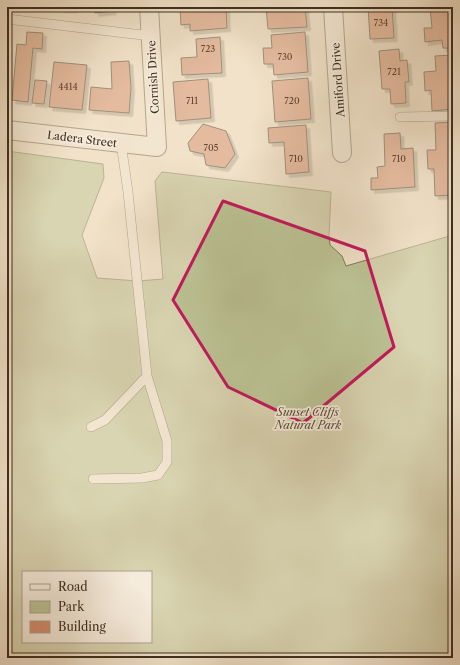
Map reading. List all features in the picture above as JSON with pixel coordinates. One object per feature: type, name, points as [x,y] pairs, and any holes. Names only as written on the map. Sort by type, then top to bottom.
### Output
[{"type":"street","name":"Cornish Drive","points":[[149,7],[157,147]]},
{"type":"street","name":"Amiford Drive","points":[[333,7],[342,153]]},
{"type":"street","name":"Ladera Street","points":[[7,130],[157,147]]},
{"type":"lane","points":[[7,19],[151,36]]},
{"type":"lane","points":[[400,117],[453,116]]},
{"type":"lane","points":[[93,479],[142,478],[158,475],[167,462],[167,441],[147,376],[128,192],[121,144]]},
{"type":"lane","points":[[91,427],[105,420],[147,376]]},
{"type":"highlighted area","points":[[223,201],[365,251],[394,347],[303,423],[228,387],[173,300]]},
{"type":"green space","name":"Sunset Cliffs Natural Park","points":[[7,151],[103,164],[104,178],[82,235],[97,278],[138,281],[163,279],[155,181],[162,172],[331,192],[330,245],[342,256],[346,266],[453,235],[453,658],[7,658]]},
{"type":"building","points":[[61,7],[74,7],[74,9],[61,9]]},
{"type":"building","points":[[95,7],[112,7],[113,11],[95,13]]},
{"type":"building","points":[[180,7],[226,7],[227,28],[190,31],[190,24],[181,25]]},
{"type":"building","points":[[266,7],[305,7],[307,27],[268,29]]},
{"type":"building","points":[[368,7],[392,7],[394,38],[370,39]]},
{"type":"building","points":[[430,7],[453,7],[453,48],[443,48],[442,40],[425,42],[424,28],[432,28]]},
{"type":"building","points":[[27,32],[43,33],[42,49],[33,48],[28,102],[12,100],[17,44],[26,45]]},
{"type":"building","points":[[305,32],[308,72],[274,75],[273,64],[264,64],[263,48],[272,48],[271,35]]},
{"type":"building","points":[[220,37],[222,73],[182,75],[181,58],[197,57],[196,39]]},
{"type":"building","points":[[399,49],[400,61],[407,60],[409,82],[405,82],[406,103],[391,104],[390,89],[382,89],[379,51]]},
{"type":"building","points":[[453,55],[453,109],[432,111],[431,90],[425,91],[424,72],[436,71],[435,56]]},
{"type":"building","points":[[129,61],[131,88],[129,113],[89,110],[91,87],[112,89],[111,62]]},
{"type":"building","points":[[54,62],[87,65],[82,110],[49,107]]},
{"type":"building","points":[[308,78],[311,119],[275,122],[272,81]]},
{"type":"building","points":[[208,79],[211,118],[176,121],[173,82]]},
{"type":"building","points":[[35,80],[47,81],[44,104],[32,103]]},
{"type":"building","points":[[453,122],[453,195],[435,196],[434,169],[428,169],[427,150],[436,150],[435,123]]},
{"type":"building","points":[[203,124],[226,131],[235,154],[225,168],[206,165],[204,154],[190,151],[188,143]]},
{"type":"building","points":[[306,125],[309,172],[286,174],[284,142],[269,143],[268,128]]},
{"type":"building","points":[[400,133],[401,149],[413,148],[415,187],[371,190],[371,178],[378,178],[377,167],[385,166],[384,134]]}]
